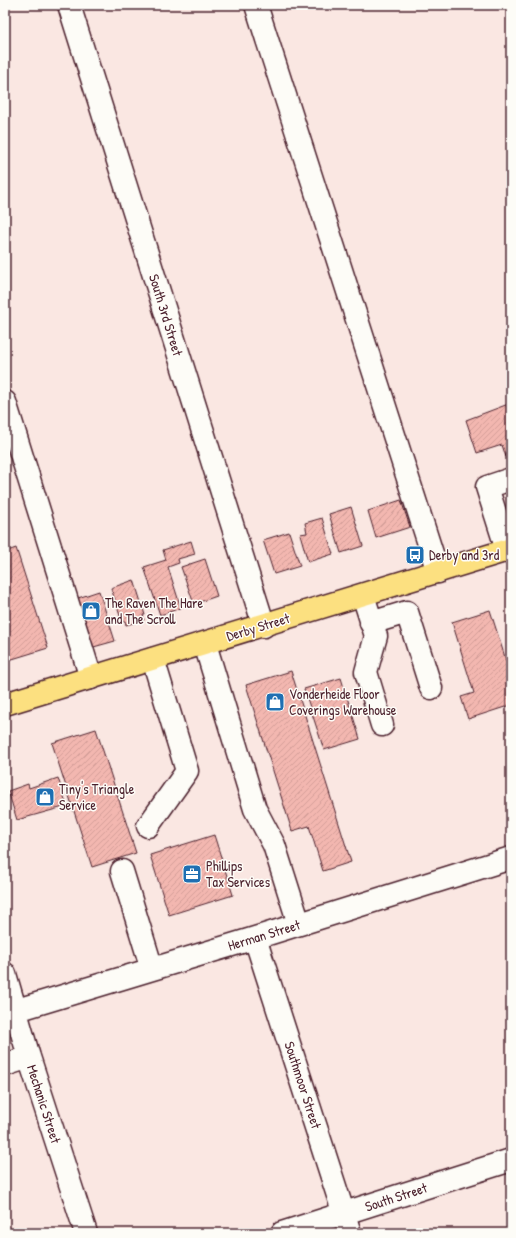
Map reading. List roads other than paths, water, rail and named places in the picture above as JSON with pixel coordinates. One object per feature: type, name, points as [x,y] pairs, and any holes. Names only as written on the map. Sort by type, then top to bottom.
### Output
[{"type":"main road","name":"Derby Street","points":[[5,704],[510,550]]},
{"type":"street","name":"South 3rd Street","points":[[69,5],[264,626]]},
{"type":"street","points":[[256,5],[438,572]]},
{"type":"street","points":[[5,402],[90,678]]},
{"type":"street","points":[[507,476],[487,487],[510,550]]},
{"type":"street","points":[[363,595],[376,636],[366,672],[382,725]]},
{"type":"street","points":[[371,623],[407,612],[431,688]]},
{"type":"street","points":[[205,644],[255,809],[274,845],[299,924]]},
{"type":"street","points":[[148,826],[187,771],[153,659]]},
{"type":"street","name":"Herman Street","points":[[16,1010],[256,938],[511,858]]},
{"type":"street","points":[[122,870],[152,969]]},
{"type":"street","name":"Southmoor Street","points":[[256,938],[347,1223]]},
{"type":"street","name":"Mechanic Street","points":[[5,974],[29,1057],[86,1233]]},
{"type":"street","points":[[5,1064],[29,1057]]},
{"type":"street","name":"South Street","points":[[282,1233],[347,1223],[511,1160]]},
{"type":"place","name":"Derby and 3rd","points":[[415,555]]},
{"type":"place","name":"The Raven The Hare and The Scroll","points":[[91,611]]},
{"type":"place","name":"Vonderheide Floor Coverings Warehouse","points":[[275,702]]},
{"type":"place","name":"Tiny's Triangle Service","points":[[45,797]]},
{"type":"place","name":"Phillips Tax Services","points":[[192,874]]}]
